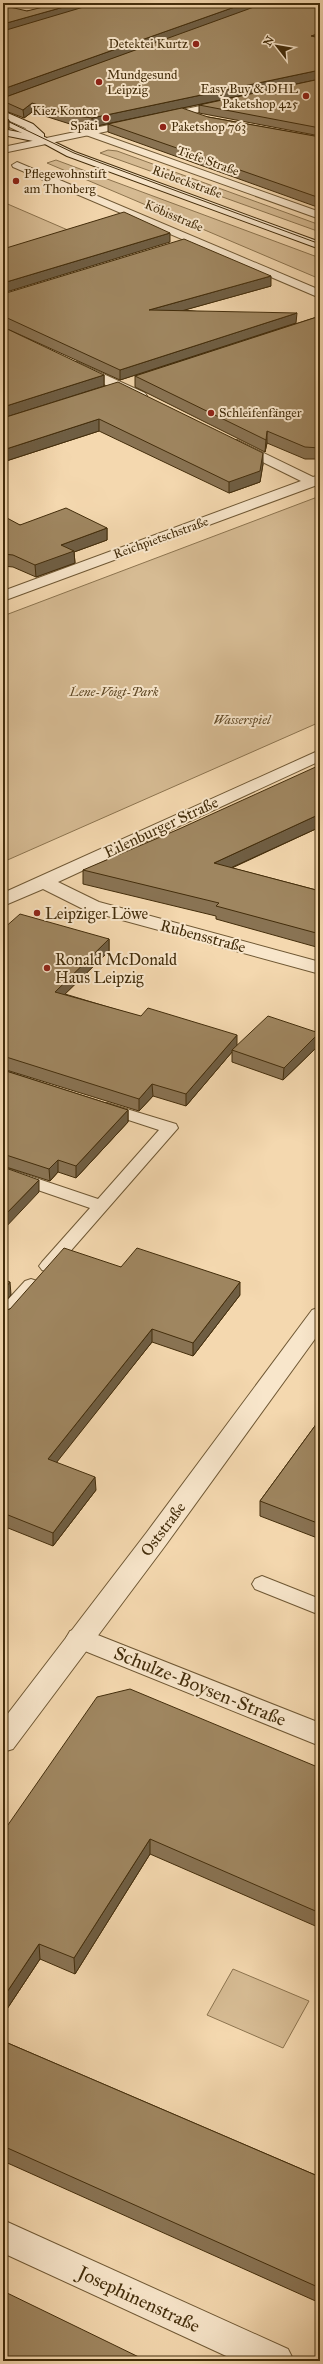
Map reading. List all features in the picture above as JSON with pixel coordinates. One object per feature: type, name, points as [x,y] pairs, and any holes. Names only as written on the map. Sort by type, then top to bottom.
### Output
[{"type":"street","points":[[3,150],[238,100]]},
{"type":"street","points":[[182,112],[200,118]]},
{"type":"street","points":[[3,114],[29,126],[46,142]]},
{"type":"street","points":[[3,132],[46,142]]},
{"type":"street","name":"Tiefe Straße","points":[[87,132],[320,216]]},
{"type":"street","name":"Riebeckstraße","points":[[46,142],[76,156],[320,246]]},
{"type":"street","name":"Köbisstraße","points":[[17,165],[320,294]]},
{"type":"street","points":[[174,246],[194,240]]},
{"type":"street","points":[[65,360],[155,404]]},
{"type":"street","points":[[104,391],[134,381]]},
{"type":"street","points":[[223,438],[316,481]]},
{"type":"street","name":"Reichpietschstraße","points":[[3,596],[316,481]]},
{"type":"street","points":[[3,582],[20,590]]},
{"type":"street","name":"Eilenburger Straße","points":[[3,900],[320,755]]},
{"type":"street","name":"Rubensstraße","points":[[44,881],[65,894],[92,906],[320,968]]},
{"type":"street","name":"Oststraße","points":[[3,1741],[156,1539],[320,1315]]},
{"type":"street","name":"Schulze-Boysen-Straße","points":[[80,1638],[320,1735]]},
{"type":"street","name":"Josephinenstraße","points":[[3,2236],[276,2361]]},
{"type":"lane","points":[[3,121],[46,142]]},
{"type":"lane","points":[[3,1316],[170,1128],[88,1102]]},
{"type":"lane","points":[[3,1172],[102,1206]]},
{"type":"lane","points":[[262,1584],[320,1607]]},
{"type":"green space","points":[[3,3],[89,3],[3,14]]},
{"type":"green space","points":[[108,150],[117,151],[320,225],[320,232],[100,153]]},
{"type":"green space","points":[[56,160],[320,258],[320,279],[47,163]]},
{"type":"green space","points":[[3,202],[77,234],[3,257]]},
{"type":"green space","name":"Lene-Voigt-Park","points":[[320,496],[320,722],[3,862],[3,616]]},
{"type":"green space","points":[[233,1969],[309,2001],[283,2048],[207,2015]]},
{"type":"building","points":[[59,3],[78,3],[3,24],[3,9],[10,7],[27,11]]},
{"type":"building","points":[[97,3],[246,3],[3,89],[3,31]]},
{"type":"building","points":[[265,3],[320,3],[320,33],[311,36],[320,38],[320,70],[92,118],[69,115],[32,103],[23,110],[3,101],[3,98]]},
{"type":"building","points":[[320,79],[320,128],[199,105]]},
{"type":"building","points":[[182,108],[208,117],[320,137],[320,198],[108,124]]},
{"type":"building","points":[[124,212],[170,233],[3,283],[3,249]]},
{"type":"building","points":[[184,239],[271,276],[149,310],[297,313],[120,370],[3,316],[3,294]]},
{"type":"building","points":[[320,316],[320,448],[305,447],[267,431],[266,440],[135,376]]},
{"type":"building","points":[[3,327],[104,375],[3,407]]},
{"type":"building","points":[[118,382],[263,453],[260,471],[229,482],[99,419],[3,450],[3,418]]},
{"type":"building","points":[[66,508],[107,528],[61,545],[74,551],[35,565],[13,555],[3,554],[3,520],[7,518],[20,525]]},
{"type":"building","points":[[320,765],[320,814],[214,863],[320,891],[320,934],[216,906],[219,903],[83,870],[179,829]]},
{"type":"building","points":[[20,914],[109,939],[55,992],[141,1016],[148,1008],[237,1035],[186,1094],[152,1084],[139,1099],[3,1056],[3,929]]},
{"type":"building","points":[[268,1016],[319,1033],[284,1068],[232,1050]]},
{"type":"building","points":[[3,1070],[128,1110],[76,1166],[58,1160],[49,1169],[3,1154]]},
{"type":"building","points":[[3,1167],[39,1180],[3,1217]]},
{"type":"building","points":[[64,1248],[121,1267],[137,1248],[240,1282],[193,1343],[152,1329],[48,1459],[95,1477],[53,1533],[3,1513],[3,1331],[6,1328],[3,1327],[5,1322],[3,1321],[3,1311],[10,1309]]},
{"type":"building","points":[[3,1279],[10,1282],[3,1291]]},
{"type":"building","points":[[320,1419],[320,1524],[260,1501]]},
{"type":"building","points":[[130,1689],[320,1768],[320,1913],[150,1839],[74,1958],[39,1944],[3,1998],[3,1832],[97,1697]]},
{"type":"building","points":[[3,2041],[320,2177],[320,2288],[3,2146]]},
{"type":"building","points":[[3,2291],[147,2361],[3,2361]]},
{"type":"tram line","points":[[3,119],[74,153],[320,244]]},
{"type":"place","name":"Detektei Kurtz","points":[[196,44]]},
{"type":"place","name":"Mundgesund Leipzig","points":[[99,82]]},
{"type":"place","name":"Easy Buy & DHL Paketshop 425","points":[[306,96]]},
{"type":"place","name":"Kiez Kontor Späti","points":[[106,118]]},
{"type":"place","name":"Paketshop 763","points":[[163,127]]},
{"type":"place","name":"Pflegewohnstift am Thonberg","points":[[16,181]]},
{"type":"place","name":"Schleifenfänger","points":[[211,413]]},
{"type":"place","name":"Leipziger Löwe","points":[[37,913]]},
{"type":"place","name":"Ronald McDonald Haus Leipzig","points":[[47,968]]},
{"type":"park label","name":"Wasserspiel","points":[[242,720]]}]
